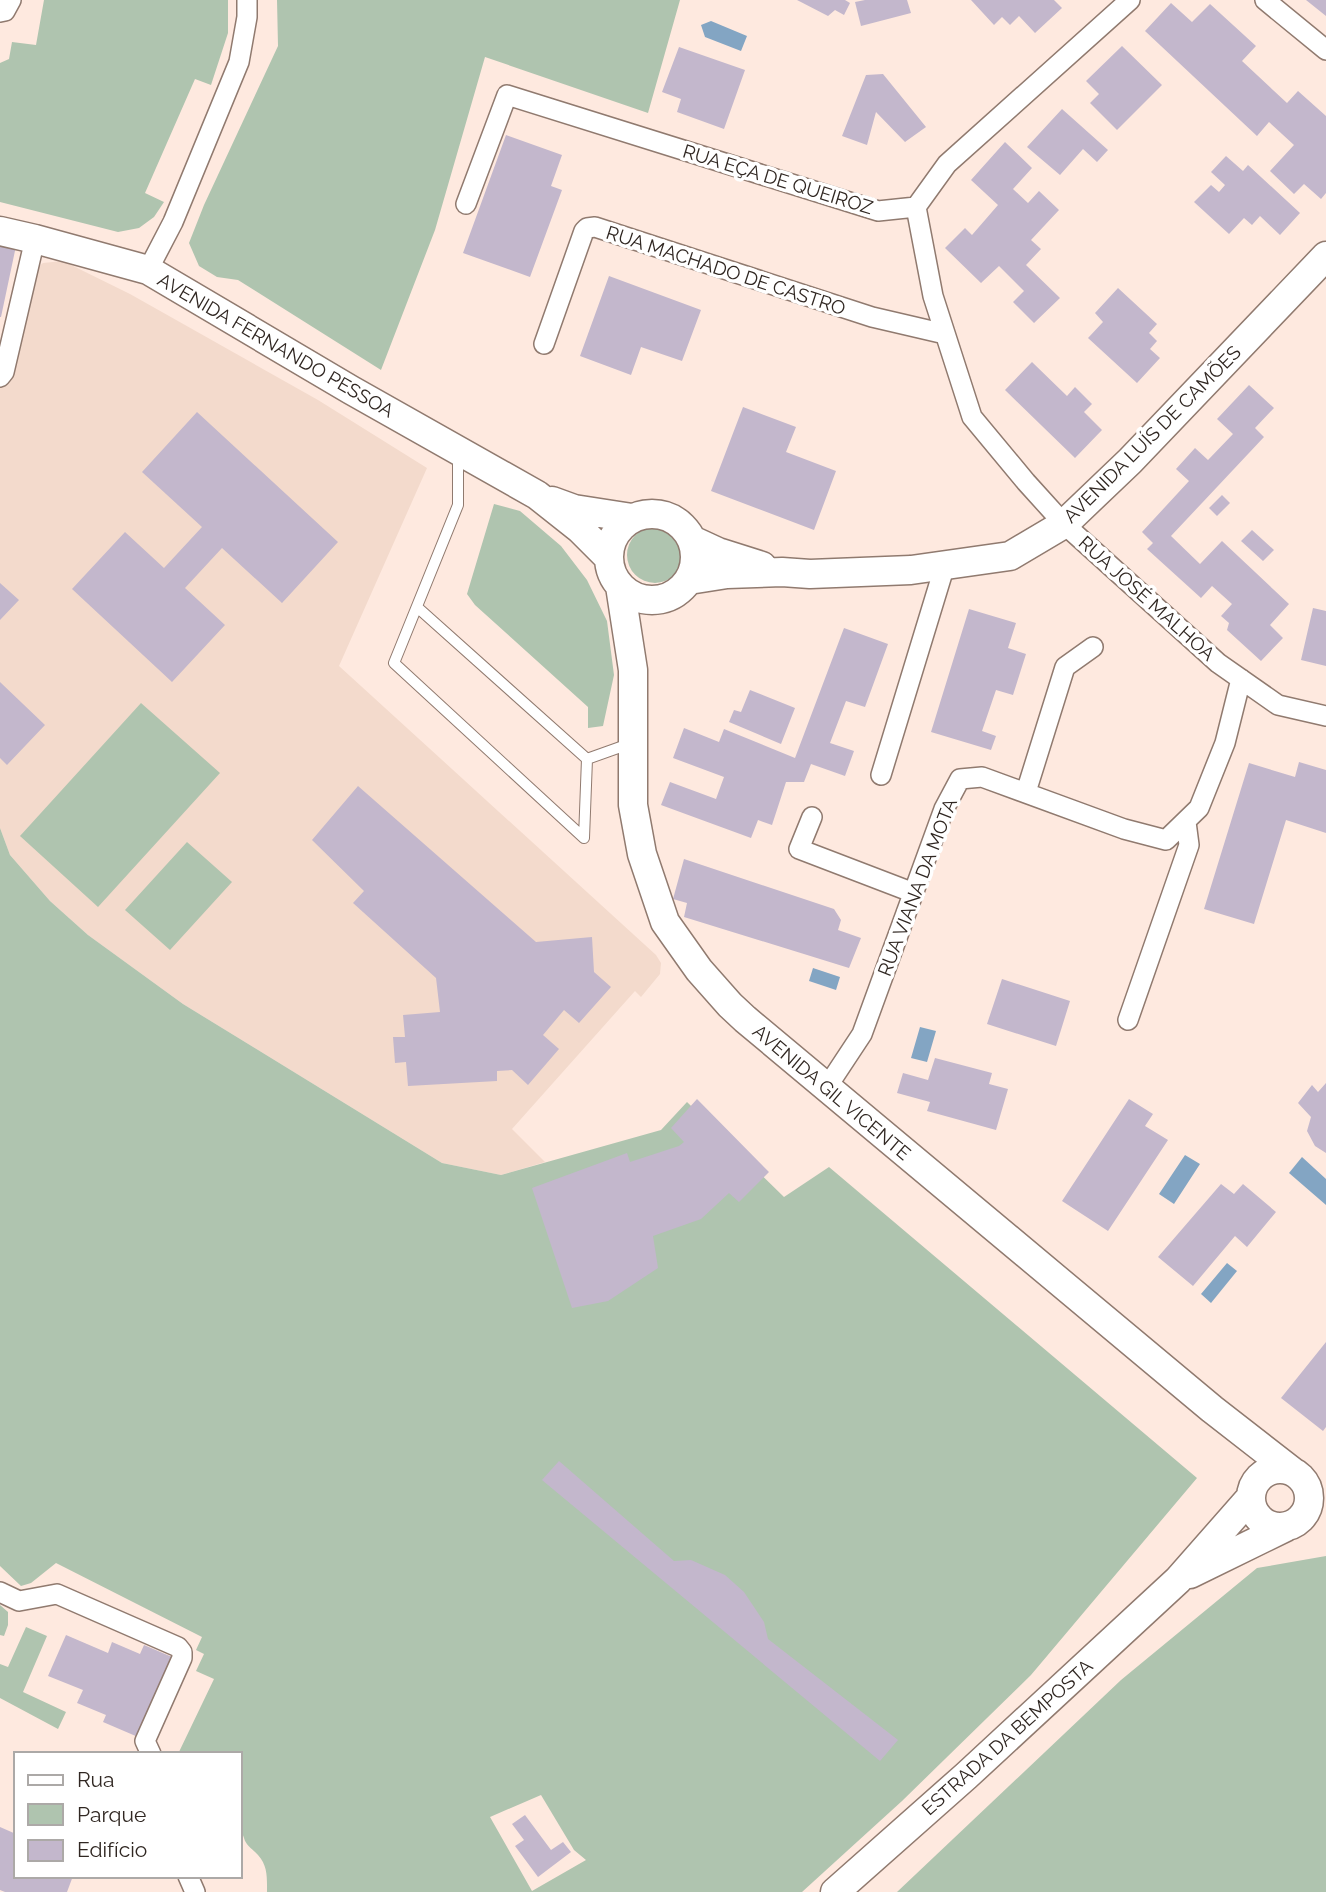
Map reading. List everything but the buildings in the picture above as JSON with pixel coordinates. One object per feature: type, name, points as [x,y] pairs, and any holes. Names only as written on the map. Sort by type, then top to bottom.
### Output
[{"type":"street","points":[[0,12],[5,11],[11,0]]},
{"type":"street","points":[[148,270],[173,222],[239,62],[247,17],[247,0]]},
{"type":"street","points":[[916,207],[947,164],[1130,0]]},
{"type":"street","points":[[1265,0],[1326,50]]},
{"type":"street","name":"RUA EÇA DE QUEIROZ","points":[[467,204],[507,95],[878,211],[916,207]]},
{"type":"street","name":"RUA JOSÉ MALHOA","points":[[916,207],[933,296],[972,417],[1064,524],[1218,663],[1278,705],[1326,716]]},
{"type":"street","name":"RUA MACHADO DE CASTRO","points":[[544,344],[584,231],[594,227],[872,317],[945,334]]},
{"type":"street","name":"AVENIDA FERNANDO PESSOA","points":[[0,231],[148,270],[351,390],[537,495]]},
{"type":"street","points":[[0,377],[4,372],[35,239]]},
{"type":"street","name":"AVENIDA LUÍS DE CAMÕES","points":[[782,572],[810,574],[911,570],[1010,555],[1064,524],[1130,461],[1326,256]]},
{"type":"street","points":[[537,495],[574,509],[632,518]]},
{"type":"street","points":[[537,495],[580,529],[609,558]]},
{"type":"street","points":[[620,586],[639,598],[650,600],[665,598],[679,591],[689,580],[694,567],[692,540],[684,527],[660,514],[645,513],[622,525],[610,546],[610,568],[620,586],[633,670]]},
{"type":"street","points":[[692,540],[718,552],[782,572]]},
{"type":"street","points":[[881,775],[944,565]]},
{"type":"street","points":[[689,580],[727,574],[782,572]]},
{"type":"street","points":[[633,670],[650,600]]},
{"type":"street","points":[[1026,792],[1065,667],[1093,647]]},
{"type":"street","name":"AVENIDA GIL VICENTE","points":[[633,670],[634,805],[642,854],[665,922],[699,970],[730,1005],[1212,1409]]},
{"type":"street","name":"RUA VIANA DA MOTA","points":[[827,1087],[862,1034],[944,809],[960,779],[982,776],[1124,829],[1167,840],[1199,808],[1225,743],[1241,679]]},
{"type":"street","points":[[812,817],[799,849],[914,893]]},
{"type":"street","points":[[1128,1020],[1189,845],[1186,822]]},
{"type":"street","points":[[1212,1409],[1307,1479],[1310,1496],[1304,1522]]},
{"type":"street","points":[[1212,1409],[1241,1454],[1255,1514],[1261,1520],[1277,1527],[1304,1522]]},
{"type":"street","points":[[1178,1580],[1252,1493],[1258,1479],[1265,1473],[1284,1469],[1307,1479]]},
{"type":"street","points":[[1178,1580],[1304,1522]]},
{"type":"street","name":"ESTRADA DA BEMPOSTA","points":[[835,1892],[956,1785],[1178,1580]]},
{"type":"street","points":[[0,1591],[19,1601],[57,1594],[178,1647],[182,1658],[145,1741],[150,1752]]},
{"type":"lane","points":[[458,451],[458,505],[394,663],[584,838],[587,759]]},
{"type":"lane","points":[[417,607],[587,759]]},
{"type":"lane","points":[[587,759],[635,742]]},
{"type":"shaded area","points":[[63,261],[130,294],[318,400],[427,468],[339,666],[656,955],[661,963],[660,974],[641,997],[635,991],[512,1129],[545,1162],[501,1175],[442,1163],[183,1004],[88,935],[50,901],[10,855],[0,828],[0,384],[38,267],[43,263]]},
{"type":"green space","points":[[44,0],[228,0],[228,33],[211,85],[195,79],[145,193],[164,202],[154,217],[139,228],[118,232],[0,202],[0,63],[9,59],[12,42],[36,45]]},
{"type":"green space","points":[[277,0],[680,0],[648,113],[485,57],[435,230],[381,370],[238,280],[217,277],[199,266],[189,243],[278,46]]},
{"type":"green space","points":[[494,504],[520,511],[561,546],[587,580],[607,621],[614,675],[603,726],[588,728],[588,707],[475,605],[467,594]]},
{"type":"green space","points":[[655,527],[670,532],[678,540],[683,555],[678,570],[670,578],[655,583],[640,578],[632,570],[627,555],[632,540],[640,532]]},
{"type":"green space","points":[[141,703],[220,773],[98,907],[20,836]]},
{"type":"green space","points":[[0,828],[10,855],[50,901],[88,935],[183,1004],[442,1163],[501,1175],[661,1130],[687,1102],[784,1197],[829,1167],[1197,1478],[1031,1675],[902,1801],[802,1892],[267,1892],[264,1863],[246,1843],[242,1832],[242,1752],[179,1752],[214,1679],[196,1671],[204,1654],[196,1650],[202,1637],[56,1563],[31,1583],[21,1586],[0,1566]],"holes":[[[541,1795],[574,1850],[586,1860],[532,1891],[490,1817]]]},
{"type":"green space","points":[[187,842],[232,882],[170,950],[125,910]]},
{"type":"green space","points":[[1326,1556],[1326,1892],[897,1892],[1121,1680],[1257,1568]]},
{"type":"green space","points":[[0,1605],[8,1612],[8,1625],[4,1636],[0,1635]]},
{"type":"green space","points":[[26,1627],[47,1636],[23,1692],[66,1712],[58,1729],[0,1698],[0,1664],[8,1667]]},
{"type":"water","points":[[711,21],[747,36],[741,51],[705,37],[701,25]]},
{"type":"water","points":[[813,968],[840,977],[836,990],[809,981]]},
{"type":"water","points":[[920,1027],[936,1031],[927,1062],[911,1058]]},
{"type":"water","points":[[1185,1155],[1200,1164],[1174,1204],[1159,1194]]},
{"type":"water","points":[[1302,1157],[1326,1179],[1326,1205],[1289,1173]]},
{"type":"water","points":[[1227,1263],[1237,1271],[1211,1303],[1201,1294]]}]
